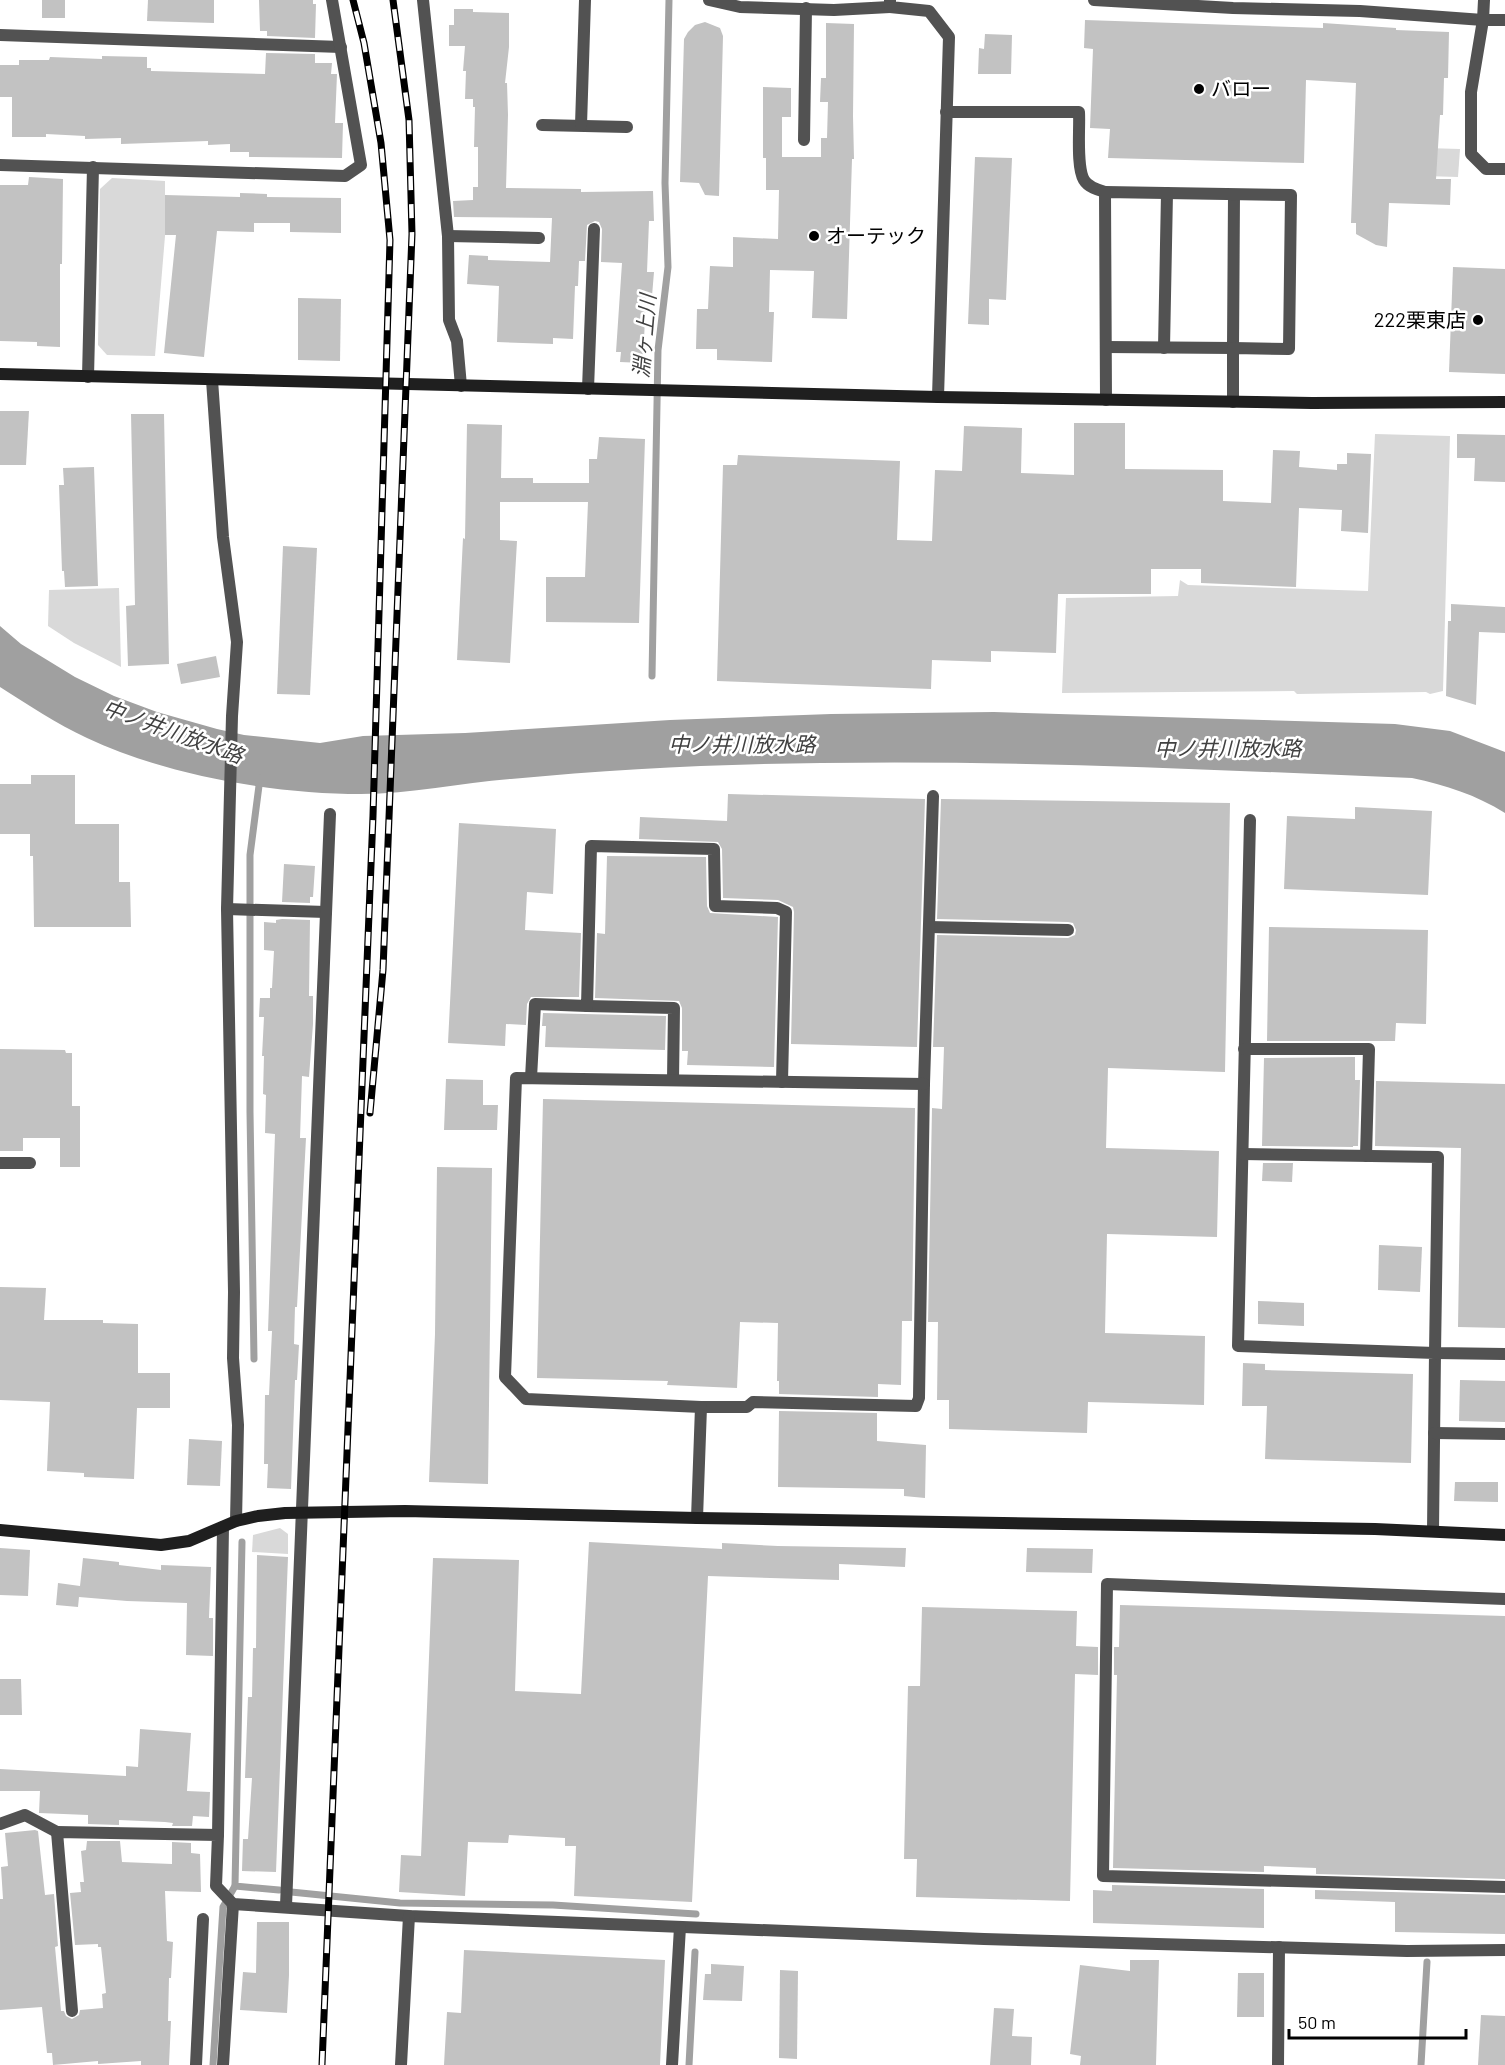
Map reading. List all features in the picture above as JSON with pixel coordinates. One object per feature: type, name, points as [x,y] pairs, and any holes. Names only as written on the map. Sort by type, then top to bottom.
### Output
[{"type":"street","points":[[0,165],[345,176],[361,165],[332,0]]},
{"type":"street","points":[[423,0],[448,236],[449,320],[457,341],[461,386]]},
{"type":"street","points":[[581,125],[585,0]]},
{"type":"street","points":[[709,0],[834,10],[890,4],[929,10],[949,37],[938,398]]},
{"type":"street","points":[[1094,0],[1360,5],[1483,20],[1505,20]]},
{"type":"street","points":[[1484,0],[1483,20],[1471,92],[1471,154],[1486,168],[1505,169]]},
{"type":"street","points":[[804,140],[806,8]]},
{"type":"street","points":[[0,35],[341,47]]},
{"type":"street","points":[[946,111],[1079,112],[1081,168],[1084,181],[1094,189],[1105,192],[1291,195],[1289,349],[1106,347]]},
{"type":"street","points":[[542,125],[627,127]]},
{"type":"street","points":[[88,377],[93,167]]},
{"type":"street","points":[[1105,192],[1106,400]]},
{"type":"street","points":[[1164,348],[1167,193]]},
{"type":"street","points":[[1233,402],[1234,195]]},
{"type":"street","points":[[588,389],[594,230]]},
{"type":"street","points":[[448,236],[539,238]]},
{"type":"street","points":[[0,374],[938,398],[1233,402],[1505,402]]},
{"type":"street","points":[[212,380],[223,537],[237,642],[232,716],[227,909],[234,1292],[233,1358],[238,1425],[236,1521]]},
{"type":"street","points":[[924,1084],[516,1078],[505,1377],[526,1400],[701,1407],[747,1407],[753,1402],[916,1406],[919,1398],[924,1084],[933,796]]},
{"type":"street","points":[[286,1906],[330,814]]},
{"type":"street","points":[[1250,820],[1238,1346],[1505,1354]]},
{"type":"street","points":[[587,1006],[591,846],[714,849],[715,906],[777,908],[786,912],[782,1082]]},
{"type":"street","points":[[227,909],[326,912]]},
{"type":"street","points":[[929,927],[1068,930]]},
{"type":"street","points":[[531,1078],[535,1004],[674,1008],[673,1080]]},
{"type":"street","points":[[1244,1049],[1369,1049],[1366,1156]]},
{"type":"street","points":[[1243,1154],[1438,1157],[1433,1531]]},
{"type":"street","points":[[0,1163],[30,1162]]},
{"type":"street","points":[[697,1518],[701,1407]]},
{"type":"street","points":[[1434,1434],[1505,1434]]},
{"type":"street","points":[[0,1530],[161,1545],[189,1541],[236,1521],[258,1516],[301,1512],[405,1511],[1433,1531],[1505,1535]]},
{"type":"street","points":[[223,1527],[216,1886],[233,1904],[409,1916],[984,1940],[1407,1951],[1505,1950]]},
{"type":"street","points":[[1505,1599],[1107,1584],[1103,1876],[1505,1887]]},
{"type":"street","points":[[0,1824],[25,1815],[57,1832],[218,1835]]},
{"type":"street","points":[[57,1832],[72,2011]]},
{"type":"street","points":[[223,2065],[233,1904]]},
{"type":"street","points":[[401,2065],[409,1916]]},
{"type":"street","points":[[196,2065],[202,1919]]},
{"type":"street","points":[[672,2065],[681,1927]]},
{"type":"street","points":[[1278,2065],[1279,1947]]},
{"type":"shaded area","points":[[1392,147],[1460,149],[1458,177],[1391,175]]},
{"type":"shaded area","points":[[112,178],[165,181],[165,236],[155,356],[107,355],[98,345],[100,189]]},
{"type":"shaded area","points":[[1375,434],[1450,436],[1443,691],[1430,694],[1426,692],[1297,694],[1294,691],[1062,693],[1066,598],[1178,596],[1180,580],[1188,585],[1368,591]]},
{"type":"shaded area","points":[[119,588],[121,667],[74,643],[48,626],[49,590]]},
{"type":"shaded area","points":[[280,1528],[288,1534],[288,1554],[252,1552],[253,1535]]},
{"type":"water","name":"中ノ井川放水路","points":[[0,626],[21,644],[75,677],[114,696],[157,712],[244,735],[320,743],[363,736],[465,733],[670,720],[831,714],[994,712],[1395,724],[1450,731],[1505,752],[1505,813],[1460,791],[1412,778],[1043,764],[895,762],[705,766],[550,775],[380,794],[327,793],[257,786],[185,772],[118,751],[76,733],[32,707],[0,687]]},
{"type":"building","points":[[42,0],[65,0],[65,18],[42,18]]},
{"type":"building","points":[[148,0],[214,0],[214,23],[147,21]]},
{"type":"building","points":[[259,0],[313,0],[313,4],[316,4],[315,38],[267,36],[267,31],[260,31]]},
{"type":"building","points":[[454,9],[509,13],[509,47],[505,83],[507,83],[508,115],[506,188],[581,189],[581,192],[653,191],[654,221],[649,221],[647,272],[654,272],[652,296],[646,295],[643,363],[620,362],[621,352],[616,352],[622,263],[601,262],[602,229],[599,222],[595,221],[587,225],[585,261],[579,261],[578,286],[575,286],[573,339],[553,338],[553,344],[497,342],[499,286],[467,284],[469,255],[488,256],[488,260],[550,262],[552,218],[454,217],[453,201],[473,200],[473,187],[478,187],[478,147],[474,147],[475,107],[473,107],[473,99],[465,99],[466,71],[463,71],[465,46],[449,46],[449,25],[454,25]]},
{"type":"building","points":[[1085,20],[1323,28],[1323,23],[1449,32],[1448,78],[1444,78],[1443,115],[1440,115],[1436,179],[1451,179],[1450,205],[1389,203],[1387,247],[1376,245],[1356,234],[1356,223],[1351,223],[1356,83],[1306,80],[1304,163],[1108,158],[1110,129],[1090,128],[1093,49],[1084,48]]},
{"type":"building","points":[[705,22],[720,28],[723,36],[719,196],[705,195],[699,183],[680,182],[684,39],[695,25]]},
{"type":"building","points":[[826,23],[854,24],[854,159],[852,159],[847,319],[812,318],[814,271],[770,270],[769,312],[774,312],[772,362],[717,360],[717,349],[696,349],[697,309],[708,309],[710,266],[733,267],[733,237],[778,239],[779,190],[766,190],[766,158],[763,158],[763,87],[791,88],[791,117],[782,117],[782,157],[821,157],[821,138],[827,138],[828,102],[820,102],[821,78],[826,78]]},
{"type":"building","points":[[985,34],[1012,35],[1011,74],[978,74],[979,48],[984,49]]},
{"type":"building","points":[[266,53],[315,54],[315,63],[332,63],[331,74],[337,74],[335,123],[343,123],[342,158],[249,157],[249,152],[230,152],[230,144],[208,145],[208,141],[121,144],[121,138],[85,139],[85,136],[46,134],[46,137],[12,137],[12,97],[0,97],[0,65],[19,65],[19,60],[49,60],[50,57],[102,59],[102,56],[147,57],[147,68],[151,68],[151,71],[265,74]]},
{"type":"building","points":[[975,157],[1012,158],[1006,300],[989,299],[989,325],[968,324]]},
{"type":"building","points":[[29,177],[63,179],[60,347],[37,346],[37,342],[0,341],[0,185],[28,185]]},
{"type":"building","points":[[240,193],[267,194],[267,197],[341,198],[341,233],[290,232],[290,223],[254,223],[254,232],[217,231],[204,357],[164,353],[176,235],[165,235],[165,195],[240,197]]},
{"type":"building","name":"222栗東店","points":[[1453,267],[1505,269],[1505,374],[1449,372]]},
{"type":"building","points":[[298,298],[341,299],[340,361],[298,360]]},
{"type":"building","points":[[0,411],[29,411],[26,465],[0,465]]},
{"type":"building","points":[[131,414],[164,414],[169,664],[128,666],[126,606],[135,605]]},
{"type":"building","points":[[1074,423],[1125,423],[1125,469],[1223,470],[1223,501],[1271,503],[1273,450],[1300,451],[1299,467],[1337,470],[1337,464],[1347,464],[1347,453],[1371,454],[1368,533],[1341,531],[1342,510],[1299,508],[1296,587],[1201,583],[1201,569],[1151,569],[1151,594],[1058,594],[1056,653],[991,651],[991,662],[932,660],[931,689],[717,681],[723,465],[737,465],[738,455],[900,461],[897,540],[932,541],[935,470],[962,471],[964,426],[1022,428],[1021,473],[1074,475]]},
{"type":"building","points":[[467,424],[502,425],[501,478],[533,478],[533,483],[589,483],[589,459],[597,459],[599,437],[645,439],[639,623],[546,622],[546,577],[585,577],[588,502],[500,502],[500,540],[517,541],[510,663],[457,660],[463,538],[465,539]]},
{"type":"building","points":[[1457,434],[1505,435],[1505,482],[1474,481],[1475,458],[1457,458]]},
{"type":"building","points":[[94,467],[98,586],[65,587],[64,571],[62,571],[59,485],[64,485],[63,468]]},
{"type":"building","points":[[283,546],[317,548],[310,695],[277,694]]},
{"type":"building","points":[[1451,604],[1505,607],[1505,633],[1479,632],[1476,705],[1446,696],[1448,621],[1451,621]]},
{"type":"building","points":[[216,656],[220,677],[181,684],[177,664]]},
{"type":"building","points":[[31,775],[75,775],[75,824],[119,824],[119,882],[130,882],[131,927],[34,927],[33,856],[30,856],[30,834],[0,834],[0,784],[31,784]]},
{"type":"building","points":[[728,794],[925,799],[917,1047],[791,1044],[793,907],[778,900],[723,898],[722,849],[718,842],[639,839],[640,817],[727,821]]},
{"type":"building","points":[[941,799],[1230,803],[1225,1072],[1108,1068],[1106,1148],[1219,1151],[1217,1237],[1107,1234],[1105,1333],[1205,1336],[1204,1405],[1088,1402],[1087,1433],[949,1429],[949,1400],[937,1400],[938,1322],[928,1322],[932,1108],[942,1109],[944,1047],[933,1047],[937,935],[1068,938],[1075,935],[1076,930],[1073,923],[1068,922],[937,919]]},
{"type":"building","points":[[1355,807],[1432,811],[1428,895],[1284,889],[1287,816],[1355,819]]},
{"type":"building","points":[[459,823],[556,829],[553,894],[527,892],[525,930],[581,933],[579,997],[531,997],[527,1004],[526,1025],[506,1024],[505,1046],[448,1043]]},
{"type":"building","points":[[607,856],[706,857],[707,906],[710,913],[778,917],[774,1067],[687,1065],[688,1051],[682,1051],[682,1008],[679,1001],[595,998],[597,933],[605,934]]},
{"type":"building","points":[[284,864],[315,866],[313,897],[310,897],[310,903],[282,902]]},
{"type":"building","points":[[276,920],[310,920],[309,996],[313,996],[309,1077],[302,1076],[300,1138],[306,1138],[297,1307],[295,1307],[294,1344],[299,1345],[297,1380],[295,1380],[291,1489],[267,1488],[268,1464],[264,1464],[265,1395],[269,1395],[272,1331],[268,1331],[275,1134],[265,1133],[266,1095],[263,1094],[264,1056],[262,1056],[264,1017],[259,1017],[260,998],[270,998],[274,951],[264,950],[264,922],[276,923]]},
{"type":"building","points":[[1269,927],[1428,930],[1426,1024],[1396,1023],[1395,1041],[1267,1041]]},
{"type":"building","points":[[543,1013],[666,1016],[665,1050],[545,1047],[546,1026],[542,1026]]},
{"type":"building","points":[[0,1049],[65,1050],[66,1053],[72,1053],[72,1106],[80,1106],[80,1167],[60,1167],[60,1138],[23,1138],[23,1151],[0,1151]]},
{"type":"building","points":[[1355,1057],[1355,1080],[1360,1080],[1358,1146],[1262,1146],[1264,1058]]},
{"type":"building","points":[[446,1079],[483,1080],[483,1105],[498,1105],[497,1130],[444,1130]]},
{"type":"building","points":[[1376,1081],[1505,1084],[1505,1328],[1458,1327],[1461,1148],[1375,1146]]},
{"type":"building","points":[[543,1099],[915,1108],[912,1321],[902,1321],[901,1385],[878,1384],[878,1397],[779,1394],[779,1381],[777,1381],[778,1323],[740,1322],[737,1388],[667,1385],[668,1381],[537,1378]]},
{"type":"building","points":[[1263,1163],[1293,1163],[1292,1182],[1262,1181]]},
{"type":"building","points":[[437,1167],[492,1168],[488,1484],[429,1482],[435,1334]]},
{"type":"building","points":[[1379,1245],[1422,1247],[1420,1292],[1378,1290]]},
{"type":"building","points":[[0,1287],[46,1288],[44,1320],[103,1320],[103,1323],[138,1324],[138,1373],[170,1373],[170,1408],[137,1408],[134,1479],[84,1477],[84,1473],[47,1471],[50,1402],[0,1400]]},
{"type":"building","points":[[1258,1301],[1304,1303],[1304,1326],[1258,1324]]},
{"type":"building","points":[[1243,1363],[1265,1364],[1265,1370],[1413,1374],[1411,1463],[1265,1459],[1267,1406],[1242,1406]]},
{"type":"building","points":[[1460,1380],[1505,1381],[1505,1422],[1459,1421]]},
{"type":"building","points":[[779,1411],[877,1413],[877,1441],[926,1445],[925,1498],[904,1496],[904,1489],[778,1487]]},
{"type":"building","points":[[189,1439],[222,1441],[220,1486],[187,1485]]},
{"type":"building","points":[[1455,1482],[1498,1482],[1498,1502],[1454,1501]]},
{"type":"building","points":[[589,1542],[722,1549],[722,1543],[906,1548],[905,1567],[839,1564],[839,1580],[708,1576],[692,1902],[574,1896],[576,1846],[565,1846],[565,1838],[509,1835],[508,1843],[468,1842],[465,1896],[399,1892],[401,1855],[421,1856],[433,1558],[519,1560],[515,1691],[581,1694]]},
{"type":"building","points":[[0,1548],[30,1550],[28,1596],[0,1595]]},
{"type":"building","points":[[1027,1548],[1093,1549],[1092,1573],[1026,1572]]},
{"type":"building","points":[[257,1555],[288,1557],[276,1872],[242,1871],[243,1839],[248,1839],[252,1778],[245,1778],[248,1697],[252,1697],[253,1648],[256,1648]]},
{"type":"building","points":[[83,1558],[161,1570],[161,1565],[211,1567],[209,1618],[213,1618],[213,1656],[186,1655],[187,1603],[79,1597],[78,1607],[56,1605],[58,1583],[80,1586]]},
{"type":"building","points":[[1120,1605],[1505,1616],[1505,1879],[1316,1874],[1316,1868],[1264,1866],[1264,1872],[1113,1868],[1117,1675],[1114,1675],[1114,1647],[1119,1647]]},
{"type":"building","points":[[922,1607],[1077,1611],[1076,1646],[1098,1647],[1098,1675],[1075,1674],[1070,1901],[916,1897],[917,1859],[904,1859],[908,1686],[920,1686]]},
{"type":"building","points":[[0,1679],[21,1679],[22,1715],[0,1715]]},
{"type":"building","points":[[140,1729],[191,1733],[187,1791],[210,1792],[209,1817],[193,1816],[192,1826],[119,1820],[119,1825],[88,1824],[88,1815],[39,1813],[40,1791],[0,1791],[0,1769],[126,1776],[126,1766],[138,1767]]},
{"type":"building","points":[[38,1831],[45,1895],[54,1894],[58,1946],[55,1947],[61,2011],[72,2019],[79,2015],[80,2010],[103,2008],[102,1994],[106,1993],[101,1947],[98,1947],[98,1944],[75,1945],[70,1893],[81,1892],[80,1882],[84,1882],[81,1851],[86,1850],[87,1841],[120,1841],[122,1862],[172,1864],[172,1842],[191,1843],[191,1853],[200,1854],[201,1892],[165,1891],[167,1941],[173,1942],[171,1978],[169,1978],[168,2021],[171,2021],[169,2065],[141,2065],[141,2061],[98,2064],[98,2061],[53,2065],[52,2053],[47,2053],[42,2007],[0,2010],[0,1899],[3,1899],[1,1867],[8,1866],[5,1833]]},
{"type":"building","points":[[1112,1885],[1264,1889],[1264,1928],[1093,1923],[1093,1890],[1112,1891]]},
{"type":"building","points":[[1315,1890],[1505,1895],[1505,1934],[1395,1932],[1395,1902],[1315,1899]]},
{"type":"building","points":[[257,1922],[289,1922],[287,2013],[240,2010],[243,1972],[256,1973]]},
{"type":"building","points":[[464,1950],[665,1960],[660,2065],[444,2065],[447,2012],[461,2013]]},
{"type":"building","points":[[1130,1960],[1159,1960],[1156,2065],[1080,2065],[1081,2056],[1070,2054],[1080,1965],[1130,1971]]},
{"type":"building","points":[[711,1964],[744,1966],[742,2001],[703,2000],[705,1974],[711,1974]]},
{"type":"building","points":[[780,1970],[798,1971],[797,2059],[779,2058]]},
{"type":"building","points":[[1238,1973],[1264,1973],[1264,2017],[1237,2017]]},
{"type":"building","points":[[994,2008],[1014,2009],[1012,2036],[1032,2037],[1031,2065],[990,2065]]},
{"type":"building","points":[[1481,2015],[1505,2016],[1505,2065],[1478,2065]]},
{"type":"waterway","name":"淵ヶ上川","points":[[652,676],[658,350],[668,267],[665,183],[669,0]]},
{"type":"waterway","points":[[254,1359],[250,1112],[250,855],[260,778]]},
{"type":"waterway","points":[[242,1542],[235,1886],[279,1890]]},
{"type":"waterway","points":[[213,2065],[223,1907],[235,1886]]},
{"type":"waterway","points":[[291,1892],[400,1903],[553,1905],[696,1914]]},
{"type":"waterway","points":[[689,2065],[695,1952]]},
{"type":"waterway","points":[[1421,2065],[1427,1962]]},
{"type":"railway","points":[[322,2065],[373,816],[390,240],[381,143],[364,43],[353,0]]},
{"type":"railway","points":[[370,1113],[383,970],[412,234],[409,120],[393,0]]},
{"type":"place","name":"バロー","points":[[1199,89]]},
{"type":"place","name":"オーテック","points":[[814,236]]},
{"type":"place","name":"222栗東店","points":[[1478,320]]}]
